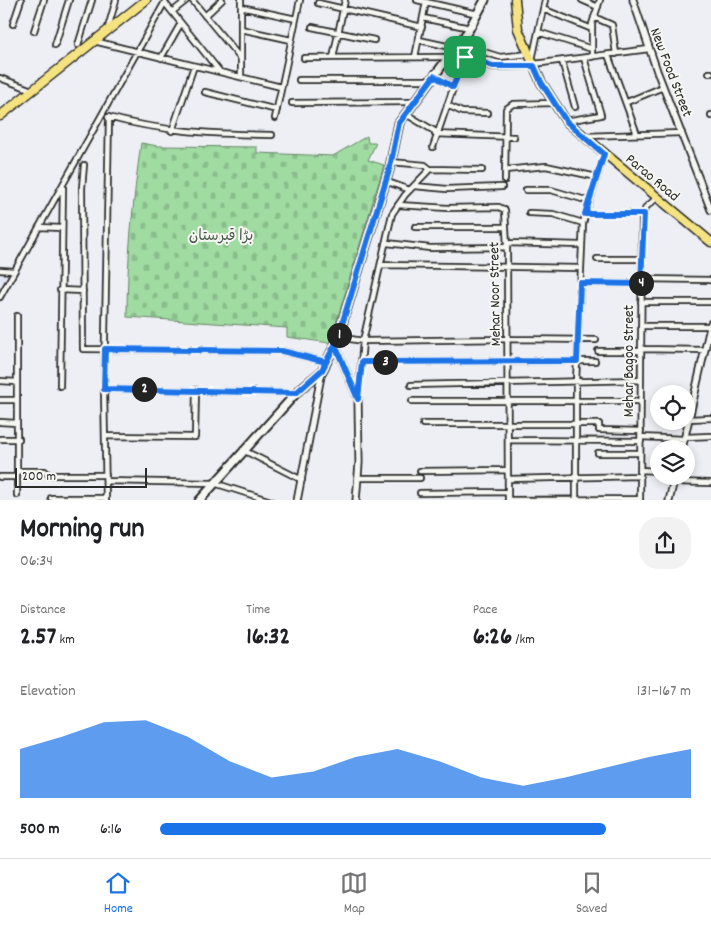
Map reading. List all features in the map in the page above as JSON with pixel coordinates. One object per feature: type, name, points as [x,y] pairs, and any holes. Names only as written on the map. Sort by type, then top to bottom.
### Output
[{"type":"main road","points":[[0,116],[107,32],[144,0]]},
{"type":"main road","points":[[199,500],[296,393],[322,370],[338,337],[391,162],[399,123],[470,28],[485,0]]},
{"type":"main road","name":"Parao Road","points":[[515,0],[518,29],[532,61],[566,121],[711,242]]},
{"type":"street","points":[[13,24],[21,0]]},
{"type":"street","points":[[34,32],[44,0]]},
{"type":"street","points":[[55,45],[69,0]]},
{"type":"street","points":[[78,45],[92,0]]},
{"type":"street","points":[[107,32],[116,0]]},
{"type":"street","points":[[172,12],[187,0]]},
{"type":"street","points":[[192,0],[241,59]]},
{"type":"street","points":[[205,16],[222,0]]},
{"type":"street","points":[[241,0],[241,78]]},
{"type":"street","points":[[275,118],[300,0]]},
{"type":"street","points":[[333,58],[345,0]]},
{"type":"street","points":[[417,0],[478,14]]},
{"type":"street","points":[[532,61],[545,0]]},
{"type":"street","points":[[582,0],[598,7]]},
{"type":"street","points":[[592,57],[592,29],[600,0]]},
{"type":"street","name":"New Food Street","points":[[633,0],[663,87],[711,210]]},
{"type":"street","points":[[0,296],[166,2],[220,72]]},
{"type":"street","points":[[414,57],[426,2]]},
{"type":"street","points":[[318,4],[422,27]]},
{"type":"street","points":[[241,7],[296,20]]},
{"type":"street","points":[[543,9],[592,29]]},
{"type":"street","points":[[594,17],[612,25],[616,54]]},
{"type":"street","points":[[423,18],[470,28]]},
{"type":"street","points":[[162,58],[181,23]]},
{"type":"street","points":[[312,28],[374,40]]},
{"type":"street","points":[[241,29],[291,40]]},
{"type":"street","points":[[538,32],[592,50]]},
{"type":"street","points":[[418,40],[456,48]]},
{"type":"street","points":[[94,42],[281,87]]},
{"type":"street","points":[[433,147],[436,133],[465,57],[476,43]]},
{"type":"street","points":[[471,48],[500,57],[532,61],[562,61],[649,49]]},
{"type":"street","points":[[608,55],[637,134]]},
{"type":"street","points":[[304,58],[448,57]]},
{"type":"street","points":[[465,57],[493,66],[532,61]]},
{"type":"street","points":[[566,121],[602,115],[584,58]]},
{"type":"street","points":[[562,61],[575,107]]},
{"type":"street","points":[[172,131],[194,66]]},
{"type":"street","points":[[0,78],[32,90]]},
{"type":"street","points":[[299,80],[433,78],[453,87]]},
{"type":"street","points":[[626,102],[663,87]]},
{"type":"street","points":[[205,92],[277,110]]},
{"type":"street","points":[[292,103],[414,102]]},
{"type":"street","points":[[505,180],[505,137],[508,106],[554,102]]},
{"type":"street","points":[[447,105],[462,112],[488,113]]},
{"type":"street","points":[[102,114],[172,131],[200,134],[272,135]]},
{"type":"street","points":[[406,114],[436,133],[514,137]]},
{"type":"street","points":[[51,498],[106,499],[104,389],[109,117]]},
{"type":"street","points":[[583,136],[682,133]]},
{"type":"street","points":[[576,500],[576,382],[582,223],[604,154]]},
{"type":"street","points":[[391,162],[425,164],[430,169],[482,170]]},
{"type":"street","points":[[84,166],[82,188],[83,349],[282,351],[326,362]]},
{"type":"street","points":[[505,170],[546,166],[597,177]]},
{"type":"street","points":[[356,500],[358,478],[358,399],[363,341],[382,265],[392,214],[430,169]]},
{"type":"street","points":[[385,181],[412,188],[502,187]]},
{"type":"street","points":[[60,386],[63,185]]},
{"type":"street","points":[[526,190],[551,190],[589,201]]},
{"type":"street","points":[[585,214],[644,214],[646,207],[657,198]]},
{"type":"street","name":"Mehar Noor Street","points":[[398,205],[448,208],[503,208],[507,245],[508,500]]},
{"type":"street","points":[[529,213],[553,214],[582,223]]},
{"type":"street","name":"Mehar Bagoo Street","points":[[640,500],[641,282],[644,214]]},
{"type":"street","points":[[39,227],[61,228]]},
{"type":"street","points":[[415,227],[506,227]]},
{"type":"street","points":[[386,243],[430,248],[581,245]]},
{"type":"street","points":[[597,259],[642,259]]},
{"type":"street","points":[[382,265],[580,268]]},
{"type":"street","points":[[0,270],[14,271]]},
{"type":"street","points":[[580,283],[711,280]]},
{"type":"street","points":[[60,290],[82,291]]},
{"type":"street","points":[[641,302],[711,302]]},
{"type":"street","points":[[17,495],[19,439],[17,423],[18,316]]},
{"type":"street","points":[[641,326],[711,324],[695,391]]},
{"type":"street","points":[[338,337],[363,341],[596,340]]},
{"type":"street","points":[[335,345],[358,399]]},
{"type":"street","points":[[598,351],[704,350]]},
{"type":"street","points":[[362,362],[595,361]]},
{"type":"street","points":[[297,500],[322,370]]},
{"type":"street","points":[[411,384],[508,384],[641,380]]},
{"type":"street","points":[[0,381],[17,382]]},
{"type":"street","points":[[104,389],[296,393]]},
{"type":"street","points":[[106,436],[195,438],[196,390]]},
{"type":"street","points":[[0,400],[17,400]]},
{"type":"street","points":[[412,401],[641,401]]},
{"type":"street","points":[[695,418],[711,418]]},
{"type":"street","points":[[0,422],[17,423]]},
{"type":"street","points":[[423,424],[599,424],[599,430],[641,430]]},
{"type":"street","points":[[685,438],[687,430]]},
{"type":"street","points":[[508,440],[576,441],[711,436]]},
{"type":"street","points":[[0,439],[19,439]]},
{"type":"street","points":[[243,450],[302,480]]},
{"type":"street","points":[[598,453],[640,453]]},
{"type":"street","points":[[420,471],[508,470]]},
{"type":"street","points":[[640,470],[650,471]]},
{"type":"street","points":[[0,477],[45,471],[49,475],[106,475]]},
{"type":"street","points":[[508,479],[640,476]]},
{"type":"street","points":[[358,478],[420,478]]},
{"type":"street","points":[[106,481],[214,483],[271,500]]},
{"type":"street","points":[[695,481],[711,483]]},
{"type":"street","points":[[669,500],[673,485]]},
{"type":"street","points":[[420,493],[508,492]]},
{"type":"street","points":[[508,500],[640,500]]},
{"type":"shaded area","points":[[0,270],[14,271],[0,296]]},
{"type":"green space","name":"بڑا قبرستان","points":[[367,136],[368,143],[376,143],[368,160],[384,165],[330,343],[287,337],[287,328],[127,317],[131,230],[141,143],[158,146],[257,147],[257,153],[333,156]]},
{"type":"route","points":[[465,57],[453,87],[434,76],[399,123],[390,167],[368,233],[343,321],[335,345],[326,362],[301,354],[282,351],[105,349],[104,389],[296,393],[322,370],[335,345],[342,357],[358,399],[362,362],[577,361],[580,283],[641,284],[642,218],[644,214],[585,214],[604,154],[566,121],[541,82],[534,66],[493,66],[465,57]]}]
